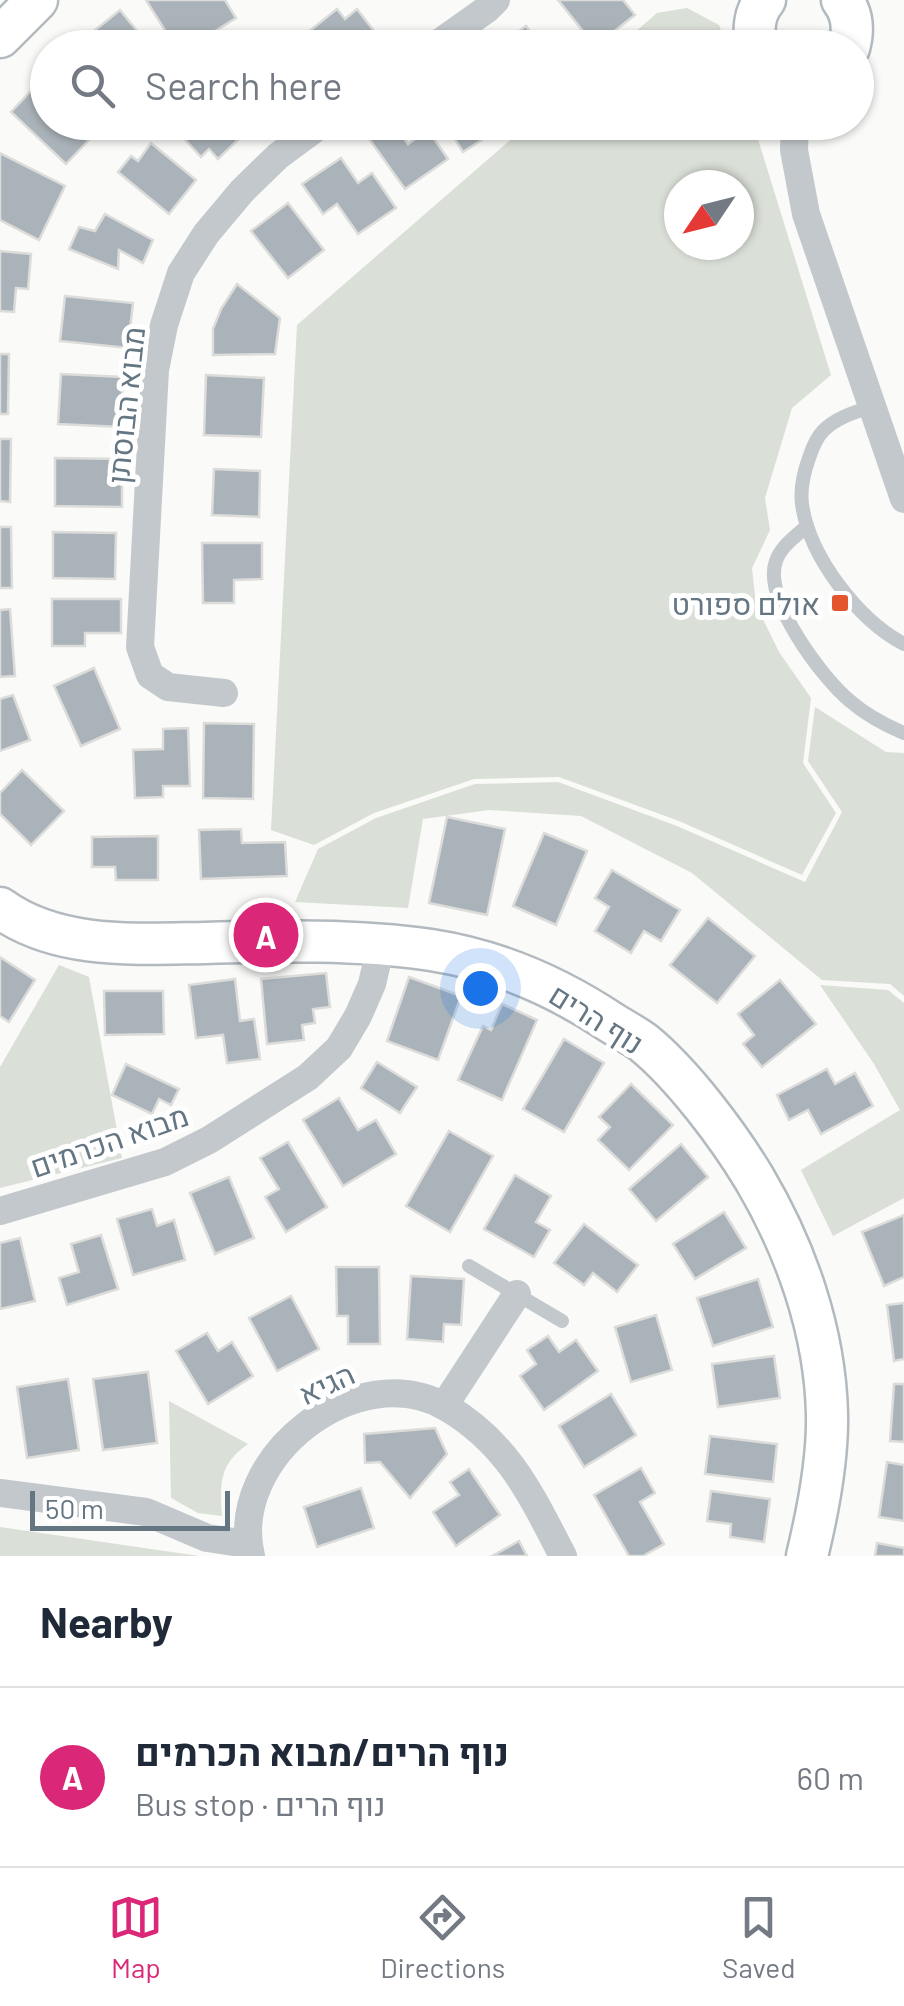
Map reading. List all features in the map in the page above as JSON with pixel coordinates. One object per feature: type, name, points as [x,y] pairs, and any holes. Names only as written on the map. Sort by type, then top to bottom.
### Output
[{"type":"street","points":[[0,37],[37,0]]},
{"type":"street","points":[[458,30],[496,0]]},
{"type":"street","points":[[755,30],[758,2]]},
{"type":"street","points":[[845,2],[853,30]]},
{"type":"street","name":"מבוא הבוסתן","points":[[224,693],[168,686],[150,675],[140,647],[155,370],[164,324],[181,273],[206,234],[242,191],[300,140]]},
{"type":"street","points":[[794,140],[806,214],[904,499]]},
{"type":"street","name":"נוף הרים","points":[[0,908],[14,918],[55,934],[96,942],[316,941],[434,950],[500,967],[554,988],[644,1044],[700,1104],[742,1159],[773,1210],[812,1311],[822,1359],[827,1415],[822,1480],[808,1556]]},
{"type":"street","name":"מבוא הכרמים","points":[[0,1211],[165,1162],[209,1140],[308,1077],[339,1048],[358,1016],[372,984],[382,945]]},
{"type":"street","points":[[444,1406],[516,1294]]},
{"type":"street","name":"הגיא","points":[[249,1550],[250,1508],[265,1470],[284,1445],[311,1420],[370,1395],[400,1393],[444,1406],[486,1436],[514,1466],[563,1556]]},
{"type":"street","points":[[0,1493],[146,1512],[249,1550]]},
{"type":"lane","points":[[871,407],[840,418],[823,430],[804,472],[801,500],[806,526],[839,585],[867,617],[904,644]]},
{"type":"lane","points":[[806,526],[774,563],[780,604],[797,636],[831,682],[882,724],[904,733]]},
{"type":"lane","points":[[469,1266],[562,1321]]},
{"type":"shaded area","points":[[687,8],[719,25],[721,30],[638,30],[657,13]]},
{"type":"shaded area","points":[[510,140],[758,140],[831,375],[792,408],[765,498],[770,530],[752,568],[756,605],[779,652],[811,698],[803,763],[836,813],[802,875],[679,821],[559,777],[474,779],[374,813],[314,845],[271,830],[297,325]]},
{"type":"shaded area","points":[[815,707],[886,752],[904,753],[904,996],[890,984],[822,980],[692,873],[581,816],[489,810],[423,819],[408,908],[295,902],[318,849],[376,818],[475,784],[558,782],[677,826],[805,882],[842,812],[808,761]]},
{"type":"shaded area","points":[[59,965],[89,977],[122,1158],[0,1188],[0,1067]]},
{"type":"shaded area","points":[[820,985],[888,990],[904,1003],[904,1198],[833,1236],[801,1170],[900,1110]]},
{"type":"shaded area","points":[[169,1401],[248,1444],[231,1459],[223,1475],[222,1516],[198,1513],[171,1498]]},
{"type":"shaded area","points":[[0,1527],[199,1556],[0,1556]]},
{"type":"building","points":[[146,0],[225,0],[236,18],[217,30],[165,30]]},
{"type":"building","points":[[558,0],[623,0],[635,15],[616,30],[582,30]]},
{"type":"building","points":[[337,9],[345,19],[357,9],[373,30],[311,30]]},
{"type":"building","points":[[120,10],[136,30],[95,30]]},
{"type":"building","points":[[30,92],[30,130],[11,112]]},
{"type":"building","points":[[41,140],[89,140],[66,164]]},
{"type":"building","points":[[185,140],[238,140],[218,159],[209,149],[201,157]]},
{"type":"building","points":[[370,140],[405,140],[408,144],[414,140],[435,140],[448,159],[405,189]]},
{"type":"building","points":[[455,140],[482,140],[463,152]]},
{"type":"building","points":[[151,143],[196,180],[169,214],[118,172],[131,156],[138,161]]},
{"type":"building","points":[[0,153],[65,186],[39,240],[0,220]]},
{"type":"building","points":[[341,158],[358,183],[372,173],[396,208],[358,234],[337,204],[323,214],[302,184]]},
{"type":"building","points":[[288,203],[324,250],[288,278],[251,231]]},
{"type":"building","points":[[105,214],[153,240],[143,263],[119,250],[118,269],[69,249],[79,227],[95,231]]},
{"type":"building","points":[[0,251],[31,254],[28,289],[16,288],[14,312],[0,311]]},
{"type":"building","points":[[237,284],[280,318],[275,354],[213,355],[213,329]]},
{"type":"building","points":[[65,296],[133,303],[128,348],[60,341]]},
{"type":"building","points":[[0,354],[9,354],[8,414],[0,414]]},
{"type":"building","points":[[61,374],[123,377],[121,427],[58,424]]},
{"type":"building","points":[[206,375],[264,378],[261,437],[204,435]]},
{"type":"building","points":[[0,439],[11,439],[10,502],[0,501]]},
{"type":"building","points":[[55,458],[122,459],[122,507],[55,506]]},
{"type":"building","points":[[214,469],[260,471],[259,517],[212,515]]},
{"type":"building","points":[[0,527],[11,527],[12,588],[0,588]]},
{"type":"building","points":[[53,532],[116,533],[115,579],[53,578]]},
{"type":"building","points":[[202,543],[262,543],[262,579],[234,580],[234,603],[203,603]]},
{"type":"building","points":[[52,599],[121,599],[121,633],[85,633],[85,646],[52,646]]},
{"type":"building","points":[[10,609],[15,676],[0,677],[0,610]]},
{"type":"building","points":[[94,668],[120,729],[81,746],[54,686]]},
{"type":"building","points":[[13,695],[30,740],[0,751],[0,699]]},
{"type":"building","points":[[204,723],[254,724],[253,799],[203,798]]},
{"type":"building","points":[[188,728],[190,786],[163,786],[163,797],[135,798],[133,750],[163,749],[163,729]]},
{"type":"building","points":[[22,770],[64,811],[31,845],[0,814],[0,793]]},
{"type":"building","points":[[447,817],[505,829],[487,915],[429,903]]},
{"type":"building","points":[[241,829],[242,843],[285,842],[287,876],[201,879],[199,830]]},
{"type":"building","points":[[544,833],[587,851],[556,925],[513,906]]},
{"type":"building","points":[[158,836],[158,880],[116,880],[115,867],[92,867],[92,837]]},
{"type":"building","points":[[612,870],[680,910],[661,941],[644,931],[631,953],[595,931],[609,907],[595,898]]},
{"type":"building","points":[[708,918],[755,956],[717,1003],[670,965]]},
{"type":"building","points":[[0,957],[35,980],[9,1022],[0,1016]]},
{"type":"building","points":[[326,973],[330,1007],[313,1009],[315,1023],[302,1025],[304,1040],[267,1044],[261,979]]},
{"type":"building","points":[[409,977],[461,996],[438,1060],[387,1041]]},
{"type":"building","points":[[235,979],[240,1021],[254,1019],[260,1059],[227,1063],[223,1035],[196,1038],[189,985]]},
{"type":"building","points":[[780,980],[816,1024],[762,1067],[743,1044],[754,1035],[738,1014]]},
{"type":"building","points":[[104,991],[163,991],[164,1034],[105,1035]]},
{"type":"building","points":[[502,1004],[537,1020],[502,1100],[458,1080],[483,1026],[491,1030]]},
{"type":"building","points":[[564,1039],[604,1063],[564,1132],[523,1109]]},
{"type":"building","points":[[377,1062],[417,1087],[400,1113],[361,1088]]},
{"type":"building","points":[[126,1064],[179,1089],[171,1105],[159,1099],[152,1114],[112,1095]]},
{"type":"building","points":[[827,1069],[835,1084],[855,1073],[873,1106],[821,1134],[808,1110],[789,1120],[777,1095]]},
{"type":"building","points":[[631,1084],[673,1125],[629,1170],[598,1140],[610,1127],[599,1117]]},
{"type":"building","points":[[339,1098],[358,1130],[376,1120],[396,1154],[343,1186],[303,1120]]},
{"type":"building","points":[[449,1131],[493,1156],[450,1232],[406,1206]]},
{"type":"building","points":[[288,1142],[327,1207],[286,1232],[265,1197],[279,1189],[260,1158]]},
{"type":"building","points":[[681,1144],[708,1177],[656,1221],[629,1189]]},
{"type":"building","points":[[515,1175],[551,1196],[536,1222],[550,1230],[534,1257],[484,1229]]},
{"type":"building","points":[[229,1177],[254,1238],[215,1254],[190,1193]]},
{"type":"building","points":[[152,1209],[157,1226],[174,1220],[185,1260],[133,1275],[117,1219]]},
{"type":"building","points":[[724,1212],[746,1248],[695,1279],[673,1244]]},
{"type":"building","points":[[904,1215],[904,1277],[884,1286],[862,1232]]},
{"type":"building","points":[[584,1224],[638,1265],[617,1292],[593,1273],[584,1285],[554,1263]]},
{"type":"building","points":[[101,1235],[118,1289],[67,1305],[59,1278],[79,1272],[71,1244]]},
{"type":"building","points":[[20,1238],[35,1301],[0,1309],[0,1243]]},
{"type":"building","points":[[336,1267],[379,1267],[380,1344],[348,1344],[348,1316],[337,1316]]},
{"type":"building","points":[[411,1276],[464,1279],[461,1325],[444,1324],[443,1342],[407,1339]]},
{"type":"building","points":[[758,1279],[773,1327],[713,1346],[697,1298]]},
{"type":"building","points":[[291,1296],[319,1349],[277,1371],[249,1318]]},
{"type":"building","points":[[904,1303],[904,1359],[894,1361],[887,1305]]},
{"type":"building","points":[[656,1315],[672,1370],[631,1382],[615,1327]]},
{"type":"building","points":[[207,1333],[218,1351],[232,1342],[253,1376],[208,1404],[176,1351]]},
{"type":"building","points":[[548,1336],[559,1352],[576,1340],[598,1371],[544,1410],[520,1376],[536,1364],[527,1350]]},
{"type":"building","points":[[774,1356],[780,1398],[718,1407],[712,1364]]},
{"type":"building","points":[[148,1372],[157,1443],[103,1450],[93,1379]]},
{"type":"building","points":[[68,1379],[79,1450],[27,1458],[17,1387]]},
{"type":"building","points":[[894,1384],[904,1384],[904,1442],[890,1441]]},
{"type":"building","points":[[611,1394],[636,1435],[584,1467],[559,1426]]},
{"type":"building","points":[[435,1428],[447,1454],[410,1498],[380,1462],[365,1463],[364,1434]]},
{"type":"building","points":[[710,1436],[777,1444],[773,1482],[705,1474]]},
{"type":"building","points":[[887,1462],[904,1465],[904,1521],[879,1517]]},
{"type":"building","points":[[641,1468],[655,1493],[640,1502],[664,1544],[643,1556],[629,1556],[594,1495]]},
{"type":"building","points":[[469,1469],[500,1515],[456,1546],[433,1512],[459,1495],[450,1482]]},
{"type":"building","points":[[361,1488],[374,1528],[317,1547],[304,1507]]},
{"type":"building","points":[[711,1491],[770,1499],[764,1542],[730,1537],[731,1524],[707,1521]]},
{"type":"building","points":[[519,1541],[527,1556],[492,1556]]},
{"type":"building","points":[[877,1543],[904,1548],[904,1556],[875,1556]]},
{"type":"place","name":"אולם ספורט","points":[[840,603]]},
{"type":"place","name":"נוף הרים/מבוא הכרמים","points":[[266,935]]}]
